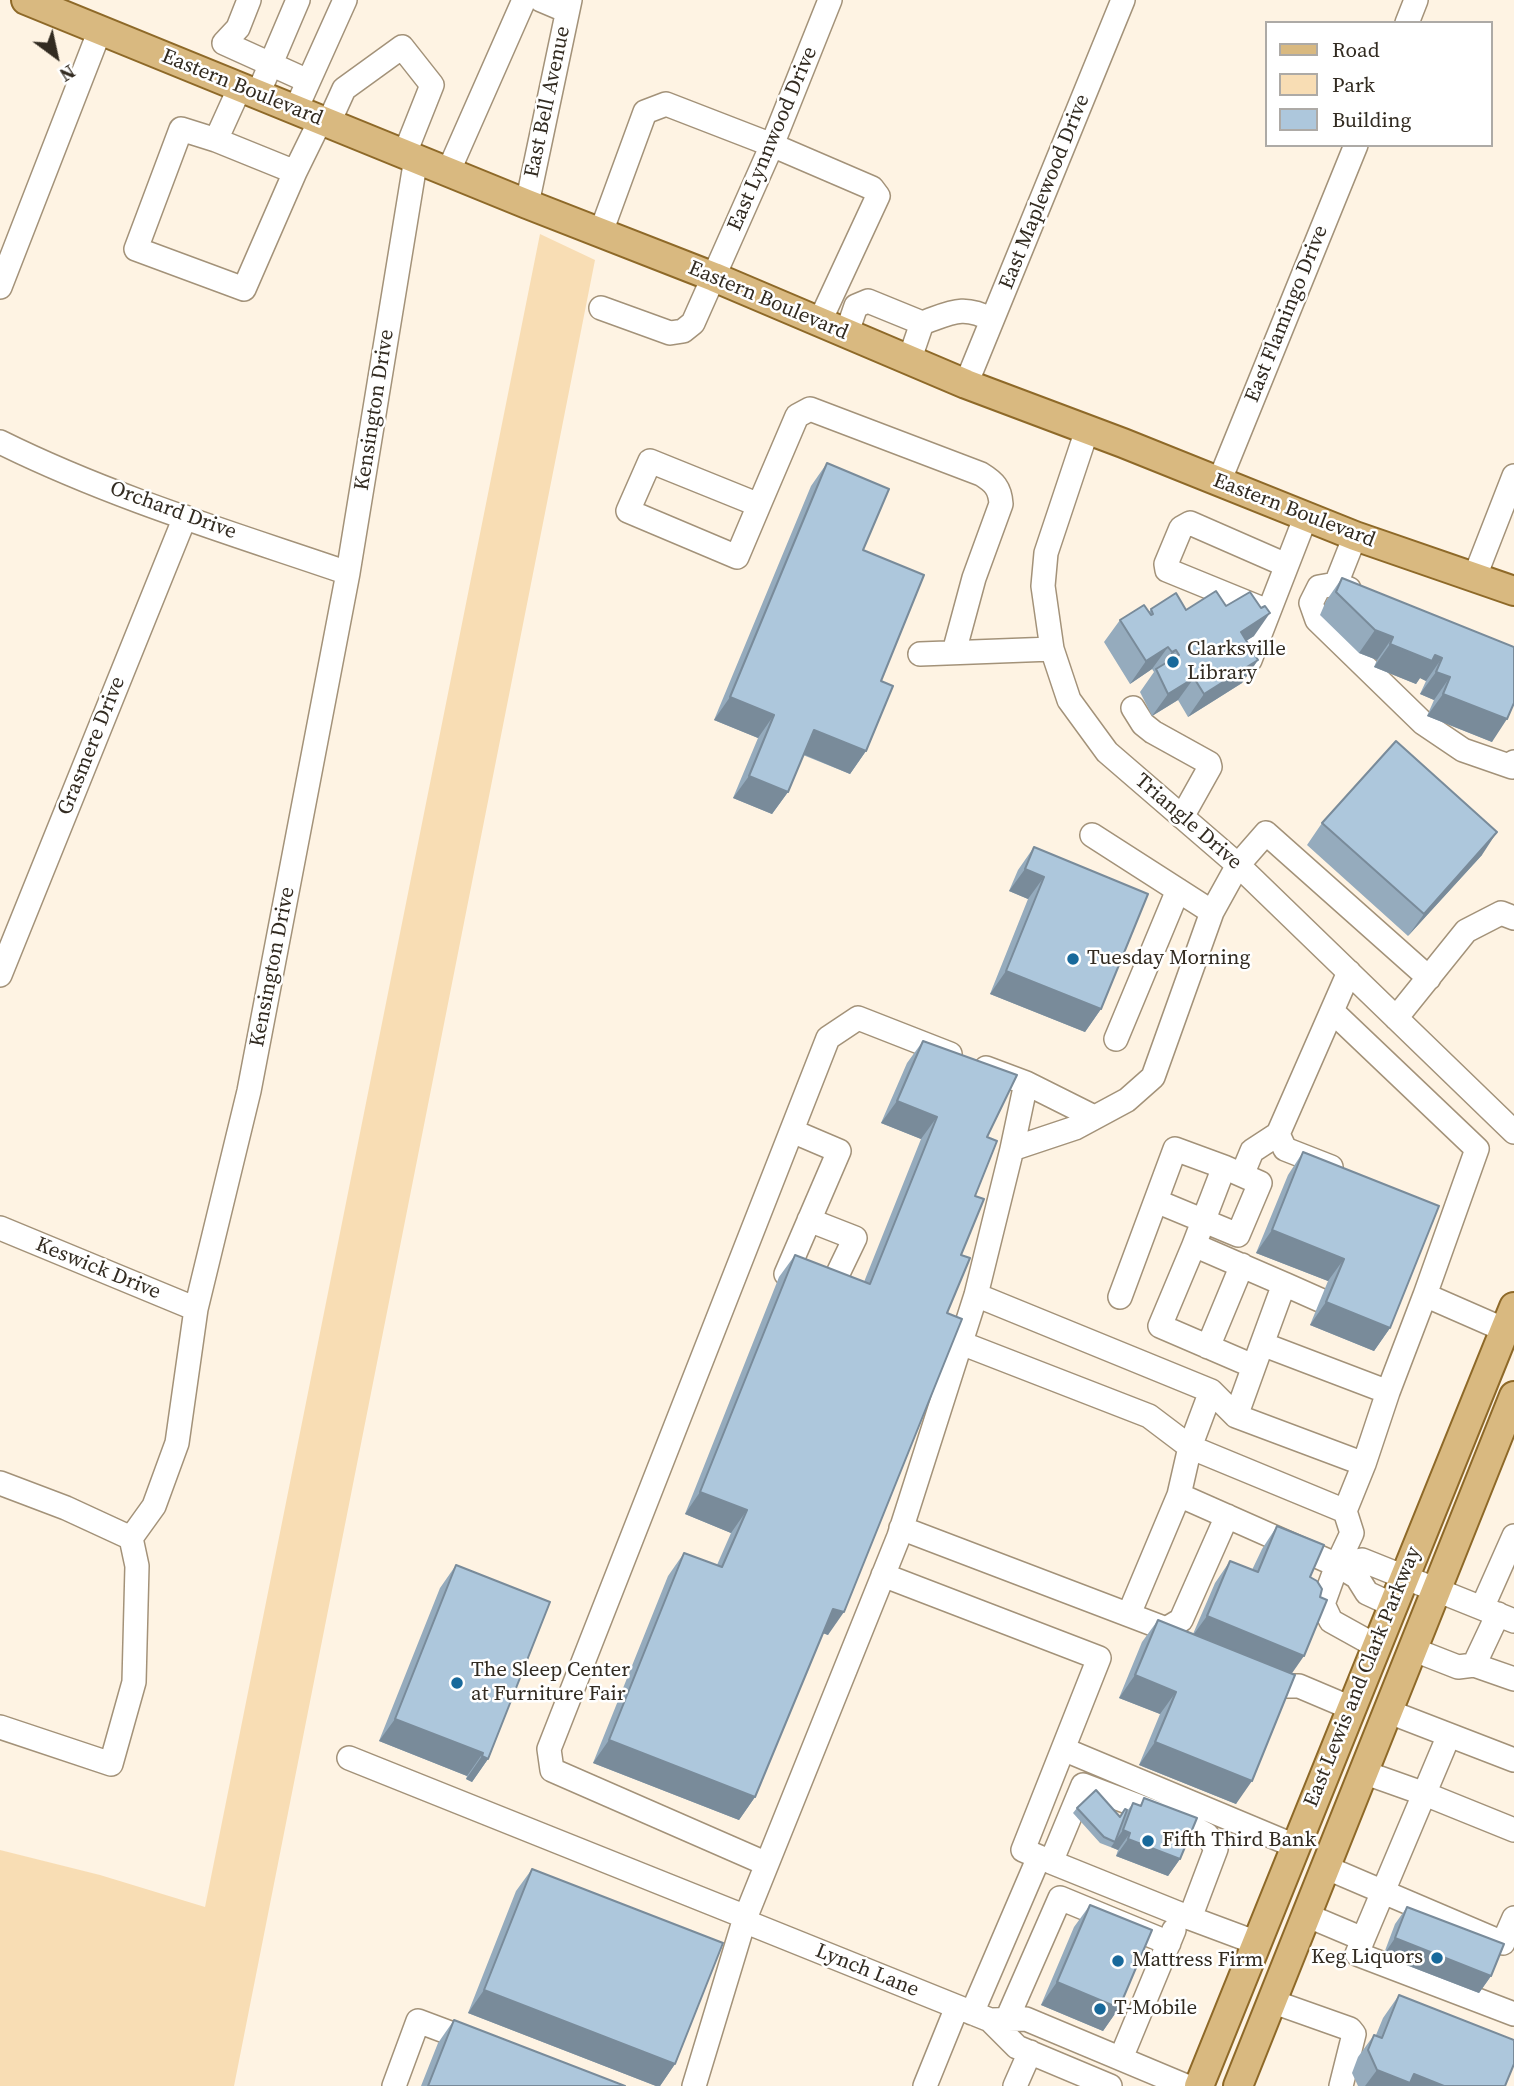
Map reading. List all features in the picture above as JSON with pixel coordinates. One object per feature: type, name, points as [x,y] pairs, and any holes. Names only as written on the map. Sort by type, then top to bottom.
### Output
[{"type":"main road","name":"Eastern Boulevard","points":[[26,0],[61,7],[100,30],[527,204],[715,277],[966,384],[1355,536],[1514,591]]},
{"type":"main road","name":"East Lewis and Clark Parkway","points":[[1199,2086],[1509,1318]]},
{"type":"main road","name":"East Lewis and Clark Parkway","points":[[1238,2086],[1412,1649],[1437,1589],[1504,1447],[1512,1407]]},
{"type":"street","points":[[210,74],[242,0]]},
{"type":"street","points":[[223,43],[238,28],[249,0]]},
{"type":"street","points":[[216,140],[249,90],[271,64],[298,0]]},
{"type":"street","points":[[295,172],[181,129],[136,249],[244,289],[295,172],[316,117],[309,81],[345,0]]},
{"type":"street","points":[[449,170],[524,0]]},
{"type":"street","points":[[541,0],[569,6]]},
{"type":"street","name":"East Lynnwood Drive","points":[[601,307],[670,333],[683,331],[693,323],[772,145],[830,0]]},
{"type":"street","name":"East Maplewood Drive","points":[[966,384],[1124,0]]},
{"type":"street","points":[[1408,21],[1416,0]]},
{"type":"street","name":"East Bell Avenue","points":[[527,204],[569,6]]},
{"type":"street","points":[[0,287],[100,30]]},
{"type":"street","points":[[223,43],[309,81]]},
{"type":"street","name":"Kensington Drive","points":[[131,1538],[154,1506],[177,1443],[196,1309],[249,1091],[348,573],[411,155],[432,85],[402,47],[344,89],[316,117]]},
{"type":"street","points":[[601,232],[645,112],[666,104],[772,145],[872,188],[878,196],[819,323]]},
{"type":"street","name":"East Flamingo Drive","points":[[1219,482],[1355,147]]},
{"type":"street","points":[[846,335],[856,306],[868,301],[922,323],[959,311],[977,312],[992,320]]},
{"type":"street","points":[[909,361],[922,323]]},
{"type":"street","points":[[759,505],[650,461],[628,511],[737,557],[797,416],[810,409],[945,460],[994,482],[1000,493],[1001,504],[974,578],[954,652]]},
{"type":"street","name":"Triangle Drive","points":[[1087,430],[1046,552],[1043,586],[1052,649],[1069,700],[1107,752],[1238,865],[1514,1132]]},
{"type":"street","name":"Orchard Drive","points":[[0,442],[184,517],[348,573]]},
{"type":"street","points":[[1475,576],[1514,476]]},
{"type":"street","points":[[1250,660],[1306,516]]},
{"type":"street","name":"Grasmere Drive","points":[[0,975],[184,517]]},
{"type":"street","points":[[1268,611],[1171,573],[1166,564],[1181,528],[1190,523],[1286,565]]},
{"type":"street","points":[[1336,584],[1355,536]]},
{"type":"street","points":[[1374,599],[1336,584],[1319,587],[1311,603],[1317,620],[1423,723],[1463,750],[1512,766],[1514,762]]},
{"type":"street","points":[[920,654],[1052,649]]},
{"type":"street","points":[[1133,708],[1143,724],[1153,732],[1209,763],[1210,768],[1182,817]]},
{"type":"street","points":[[1012,1149],[1075,1128],[1127,1100],[1153,1077],[1212,912],[1238,865],[1266,833],[1429,978]]},
{"type":"street","points":[[1092,835],[1212,912]]},
{"type":"street","points":[[1116,1039],[1178,890]]},
{"type":"street","points":[[1396,1018],[1466,931],[1501,913],[1514,918]]},
{"type":"street","points":[[1253,1366],[1160,1326],[1204,1221],[1233,1171],[1252,1152],[1278,1134],[1349,972]]},
{"type":"street","points":[[1332,1012],[1477,1149],[1445,1214],[1425,1295],[1345,1511],[1352,1533],[1323,1604],[1331,1621],[1376,1646]]},
{"type":"street","points":[[767,1864],[552,1770],[549,1749],[828,1038],[858,1018],[1026,1083],[1094,1117]]},
{"type":"street","points":[[694,2086],[745,1919],[901,1528],[976,1295],[1026,1083]]},
{"type":"street","points":[[786,1274],[839,1150],[792,1131]]},
{"type":"street","points":[[1278,1134],[1285,1149],[1349,1175]]},
{"type":"street","points":[[1120,1297],[1175,1150],[1260,1183],[1238,1235],[1156,1201]]},
{"type":"street","points":[[809,1220],[855,1238],[830,1290]]},
{"type":"street","name":"Keswick Drive","points":[[0,1228],[196,1309]]},
{"type":"street","points":[[1194,1245],[1320,1300]]},
{"type":"street","points":[[1208,1347],[1242,1265]]},
{"type":"street","points":[[1236,1416],[1284,1283]]},
{"type":"street","points":[[976,1295],[1211,1391],[1236,1416],[1364,1464]]},
{"type":"street","points":[[1425,1295],[1509,1318]]},
{"type":"street","points":[[1383,1328],[1409,1339]]},
{"type":"street","points":[[961,1343],[1149,1416],[1190,1447],[1345,1511]]},
{"type":"street","points":[[1262,1344],[1388,1392]]},
{"type":"street","points":[[1129,1614],[1179,1495],[1190,1447],[1211,1391]]},
{"type":"street","points":[[0,1483],[66,1508],[131,1538],[137,1566],[134,1682],[111,1764],[0,1727]]},
{"type":"street","points":[[1179,1495],[1337,1565],[1357,1577],[1367,1593],[1393,1605]]},
{"type":"street","points":[[901,1528],[1129,1614],[1172,1636],[1227,1516]]},
{"type":"street","points":[[1474,1665],[1498,1614],[1514,1536]]},
{"type":"street","points":[[1337,1565],[1362,1560],[1498,1614]]},
{"type":"street","points":[[883,1575],[1099,1658],[1023,1850],[1257,1943]]},
{"type":"street","points":[[1412,1649],[1458,1667],[1474,1665],[1514,1679]]},
{"type":"street","points":[[1239,1672],[1277,1686],[1299,1686],[1351,1708]]},
{"type":"street","points":[[1387,1711],[1514,1760]]},
{"type":"street","points":[[1449,1735],[1357,1954],[1514,2014]]},
{"type":"street","points":[[1063,1749],[1295,1846]]},
{"type":"street","name":"Lynch Lane","points":[[349,1758],[981,2015],[1026,2019],[1186,2086]]},
{"type":"street","points":[[1363,1772],[1514,1830]]},
{"type":"street","points":[[981,2015],[1045,1859],[1083,1785],[1188,1825],[1207,1835],[1216,1849],[1185,1916],[1169,1943],[1121,2058]]},
{"type":"street","points":[[1325,1867],[1508,1946],[1514,1918]]},
{"type":"street","points":[[925,2086],[981,2015],[1060,1898],[1169,1943]]},
{"type":"street","points":[[1306,1915],[1363,1939]]},
{"type":"street","points":[[1271,2001],[1350,2029],[1354,2034],[1341,2086]]},
{"type":"street","name":"Lynch Lane","points":[[981,2015],[1017,2047],[1110,2086]]},
{"type":"street","points":[[394,2086],[418,2021],[492,2049]]},
{"type":"street","points":[[1255,2042],[1255,2086]]},
{"type":"street","points":[[1078,2073],[1086,2044]]},
{"type":"street","points":[[1015,2086],[1030,2052]]},
{"type":"green space","points":[[540,234],[595,260],[234,2086],[0,2086],[0,1850],[100,1875],[205,1907]]},
{"type":"building","points":[[827,463],[889,489],[863,550],[924,575],[881,681],[893,686],[866,751],[814,730],[788,792],[749,776],[774,715],[730,697]]},
{"type":"building","points":[[1342,578],[1514,647],[1514,703],[1507,719],[1443,694],[1450,677],[1436,672],[1442,658],[1435,655],[1432,661],[1390,644],[1393,637],[1375,630],[1336,592]]},
{"type":"building","name":"Clarksville Library","points":[[1216,591],[1226,606],[1250,592],[1261,608],[1265,606],[1270,613],[1241,632],[1258,660],[1204,694],[1194,678],[1168,694],[1156,669],[1179,655],[1176,650],[1172,652],[1168,647],[1146,661],[1120,620],[1144,605],[1151,615],[1151,609],[1176,593],[1186,610]]},
{"type":"building","points":[[1396,741],[1497,832],[1424,914],[1322,823]]},
{"type":"building","points":[[1034,847],[1148,894],[1101,1009],[1006,971],[1044,877],[1025,869]]},
{"type":"building","points":[[923,1041],[1017,1075],[987,1137],[997,1141],[975,1196],[984,1199],[961,1255],[970,1258],[947,1313],[962,1319],[844,1612],[833,1609],[755,1797],[609,1740],[684,1553],[722,1567],[747,1510],[700,1492],[795,1255],[870,1284],[937,1117],[897,1101]]},
{"type":"building","points":[[1303,1152],[1439,1206],[1390,1328],[1326,1302],[1344,1259],[1272,1230]]},
{"type":"building","points":[[1277,1526],[1324,1545],[1310,1577],[1317,1581],[1322,1589],[1320,1597],[1327,1600],[1304,1656],[1207,1616],[1230,1561],[1258,1572]]},
{"type":"building","name":"The Sleep Center at Furniture Fair","points":[[456,1565],[550,1602],[488,1759],[482,1756],[483,1753],[395,1719]]},
{"type":"building","points":[[1158,1620],[1295,1675],[1252,1781],[1155,1742],[1176,1692],[1135,1675]]},
{"type":"building","points":[[1096,1790],[1120,1817],[1125,1809],[1127,1810],[1115,1842],[1104,1837],[1077,1808]]},
{"type":"building","points":[[1144,1798],[1197,1818],[1180,1859],[1128,1839],[1130,1833],[1123,1830],[1133,1803],[1141,1806]]},
{"type":"building","points":[[532,1869],[723,1943],[675,2064],[484,1990]]},
{"type":"building","points":[[1090,1905],[1152,1930],[1119,2008],[1057,1982]]},
{"type":"building","points":[[1407,1907],[1504,1944],[1491,1976],[1395,1938]]},
{"type":"building","points":[[1399,1995],[1514,2040],[1514,2064],[1505,2086],[1444,2086],[1414,2074],[1410,2083],[1377,2070],[1368,2050],[1374,2035],[1382,2038]]},
{"type":"building","points":[[454,2020],[625,2086],[428,2086]]},
{"type":"place","name":"Clarksville Library","points":[[1173,662]]},
{"type":"place","name":"Tuesday Morning","points":[[1073,959]]},
{"type":"place","name":"The Sleep Center at Furniture Fair","points":[[457,1683]]},
{"type":"place","name":"Fifth Third Bank","points":[[1148,1841]]},
{"type":"place","name":"Keg Liquors","points":[[1437,1958]]},
{"type":"place","name":"Mattress Firm","points":[[1118,1961]]},
{"type":"place","name":"T-Mobile","points":[[1100,2009]]}]
